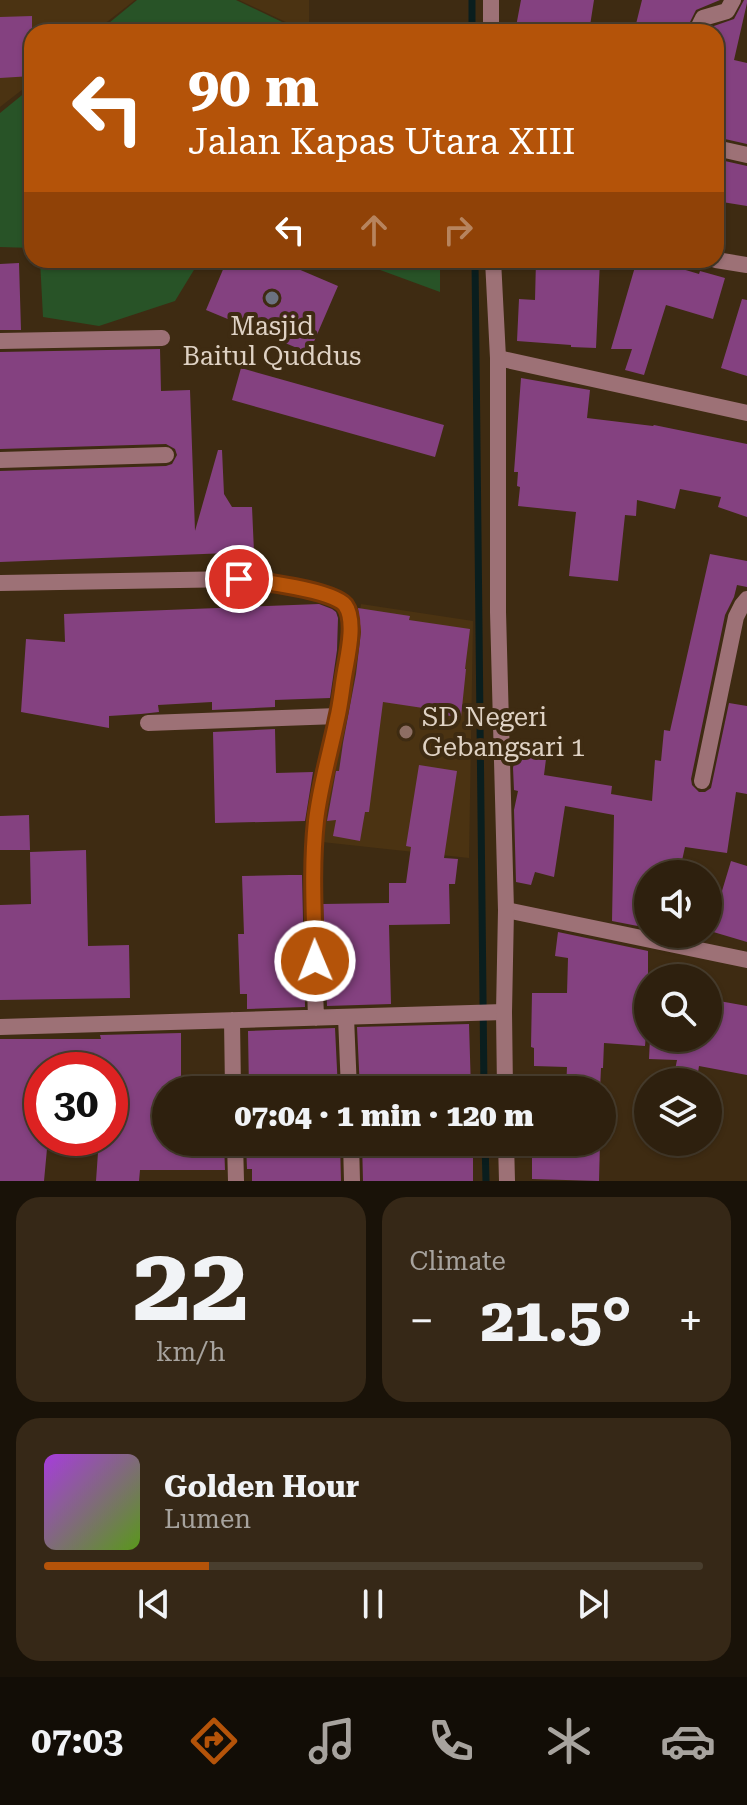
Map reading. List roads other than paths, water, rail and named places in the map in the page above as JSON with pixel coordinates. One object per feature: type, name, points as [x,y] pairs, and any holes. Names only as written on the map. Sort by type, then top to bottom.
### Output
[{"type":"street","points":[[491,0],[491,24]]},
{"type":"street","points":[[700,24],[703,18],[727,11],[733,0]]},
{"type":"street","points":[[724,150],[747,155]]},
{"type":"street","points":[[724,261],[747,265]]},
{"type":"street","points":[[493,268],[498,358],[498,612],[506,910],[499,1012],[504,1076]]},
{"type":"street","points":[[0,341],[162,338]]},
{"type":"street","points":[[498,358],[747,413]]},
{"type":"street","points":[[0,460],[166,455]]},
{"type":"street","points":[[0,583],[239,579],[271,582],[330,596],[347,608],[350,637],[338,716],[316,822],[313,876],[316,1018]]},
{"type":"street","points":[[702,781],[736,617],[747,599]]},
{"type":"street","points":[[148,723],[338,716]]},
{"type":"street","points":[[506,910],[747,960]]},
{"type":"street","points":[[0,1027],[499,1012]]},
{"type":"street","points":[[346,1017],[348,1076]]},
{"type":"street","points":[[232,1020],[233,1076]]},
{"type":"street","points":[[235,1156],[236,1181]]},
{"type":"street","points":[[351,1156],[352,1181]]},
{"type":"street","points":[[506,1156],[507,1181]]},
{"type":"waterway","points":[[472,0],[472,24]]},
{"type":"waterway","points":[[475,268],[484,1076]]},
{"type":"waterway","points":[[485,1156],[486,1181]]},
{"type":"place","name":"Masjid Baitul Quddus","points":[[272,298]]},
{"type":"place","name":"SD Negeri Gebangsari 1","points":[[406,732]]}]
